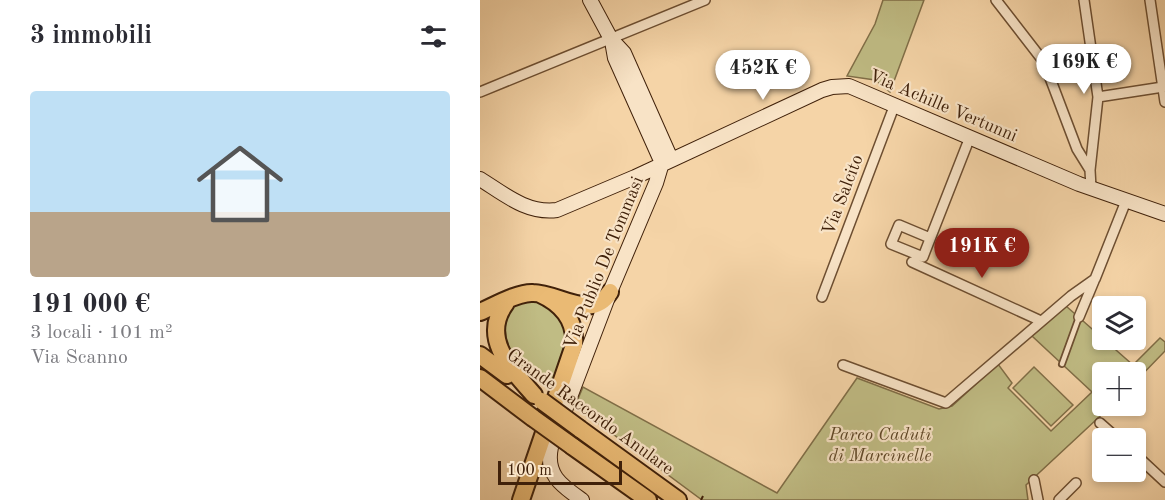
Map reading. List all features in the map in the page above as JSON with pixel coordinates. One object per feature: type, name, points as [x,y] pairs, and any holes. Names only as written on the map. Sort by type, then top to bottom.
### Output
[{"type":"highway","points":[[480,312],[524,294],[540,294],[586,307],[601,302],[610,292]]},
{"type":"highway","points":[[521,500],[569,363],[575,338],[573,327],[560,305],[540,294]]},
{"type":"highway","points":[[509,300],[492,321],[491,342],[497,353],[538,398]]},
{"type":"highway","name":"Grande Raccordo Anulare","points":[[480,355],[678,500]]},
{"type":"highway","name":"Grande Raccordo Anulare","points":[[482,380],[648,500]]},
{"type":"highway","points":[[506,500],[518,490],[529,474]]},
{"type":"street","points":[[590,0],[620,56],[666,161]]},
{"type":"street","points":[[480,92],[705,0]]},
{"type":"street","points":[[996,0],[1044,62],[1077,149],[1090,170]]},
{"type":"street","points":[[1084,0],[1098,96],[1090,170],[1091,188]]},
{"type":"street","points":[[1150,0],[1165,102]]},
{"type":"street","name":"Via Achille Vertunni","points":[[480,179],[527,208],[552,211],[614,186],[827,88],[843,86],[854,87],[1091,188],[1165,214]]},
{"type":"street","points":[[1098,96],[1163,87]]},
{"type":"street","name":"Via Salcito","points":[[822,297],[895,104]]},
{"type":"street","points":[[930,238],[970,137]]},
{"type":"street","name":"Via Publio De Tommasi","points":[[582,500],[555,478],[549,463],[550,451],[610,292],[666,161]]},
{"type":"street","points":[[1079,317],[1126,201]]},
{"type":"street","points":[[912,262],[1041,321]]},
{"type":"street","points":[[843,364],[946,403],[1071,296],[1095,279]]},
{"type":"street","points":[[1100,423],[1106,428]]},
{"type":"street","points":[[1146,464],[1165,482]]},
{"type":"street","points":[[1034,480],[1038,500]]},
{"type":"street","points":[[1059,500],[1076,483]]},
{"type":"lane","points":[[1062,364],[1079,317]]},
{"type":"green space","points":[[883,0],[924,0],[890,92],[875,80],[847,76],[875,24]]},
{"type":"green space","points":[[535,300],[553,309],[564,329],[564,348],[550,387],[506,357],[497,343],[511,305]]},
{"type":"green space","name":"Parco Caduti di Marcinelle","points":[[1066,306],[1092,329],[1092,350],[1116,350],[1130,362],[1092,362],[1092,392],[1032,336]]},
{"type":"green space","name":"Parco Caduti di Marcinelle","points":[[1160,338],[1165,342],[1165,351],[1146,371],[1146,362],[1136,362]]},
{"type":"green space","name":"Parco Caduti di Marcinelle","points":[[998,364],[1012,383],[1008,388],[1051,431],[1092,392],[1092,416],[1100,416],[1026,485],[1028,500],[702,500],[575,406],[583,387],[777,493],[857,378],[939,409],[952,406]]},
{"type":"green space","points":[[1034,367],[1073,405],[1051,426],[1013,388]]},
{"type":"railway","points":[[701,500],[703,496]]}]
